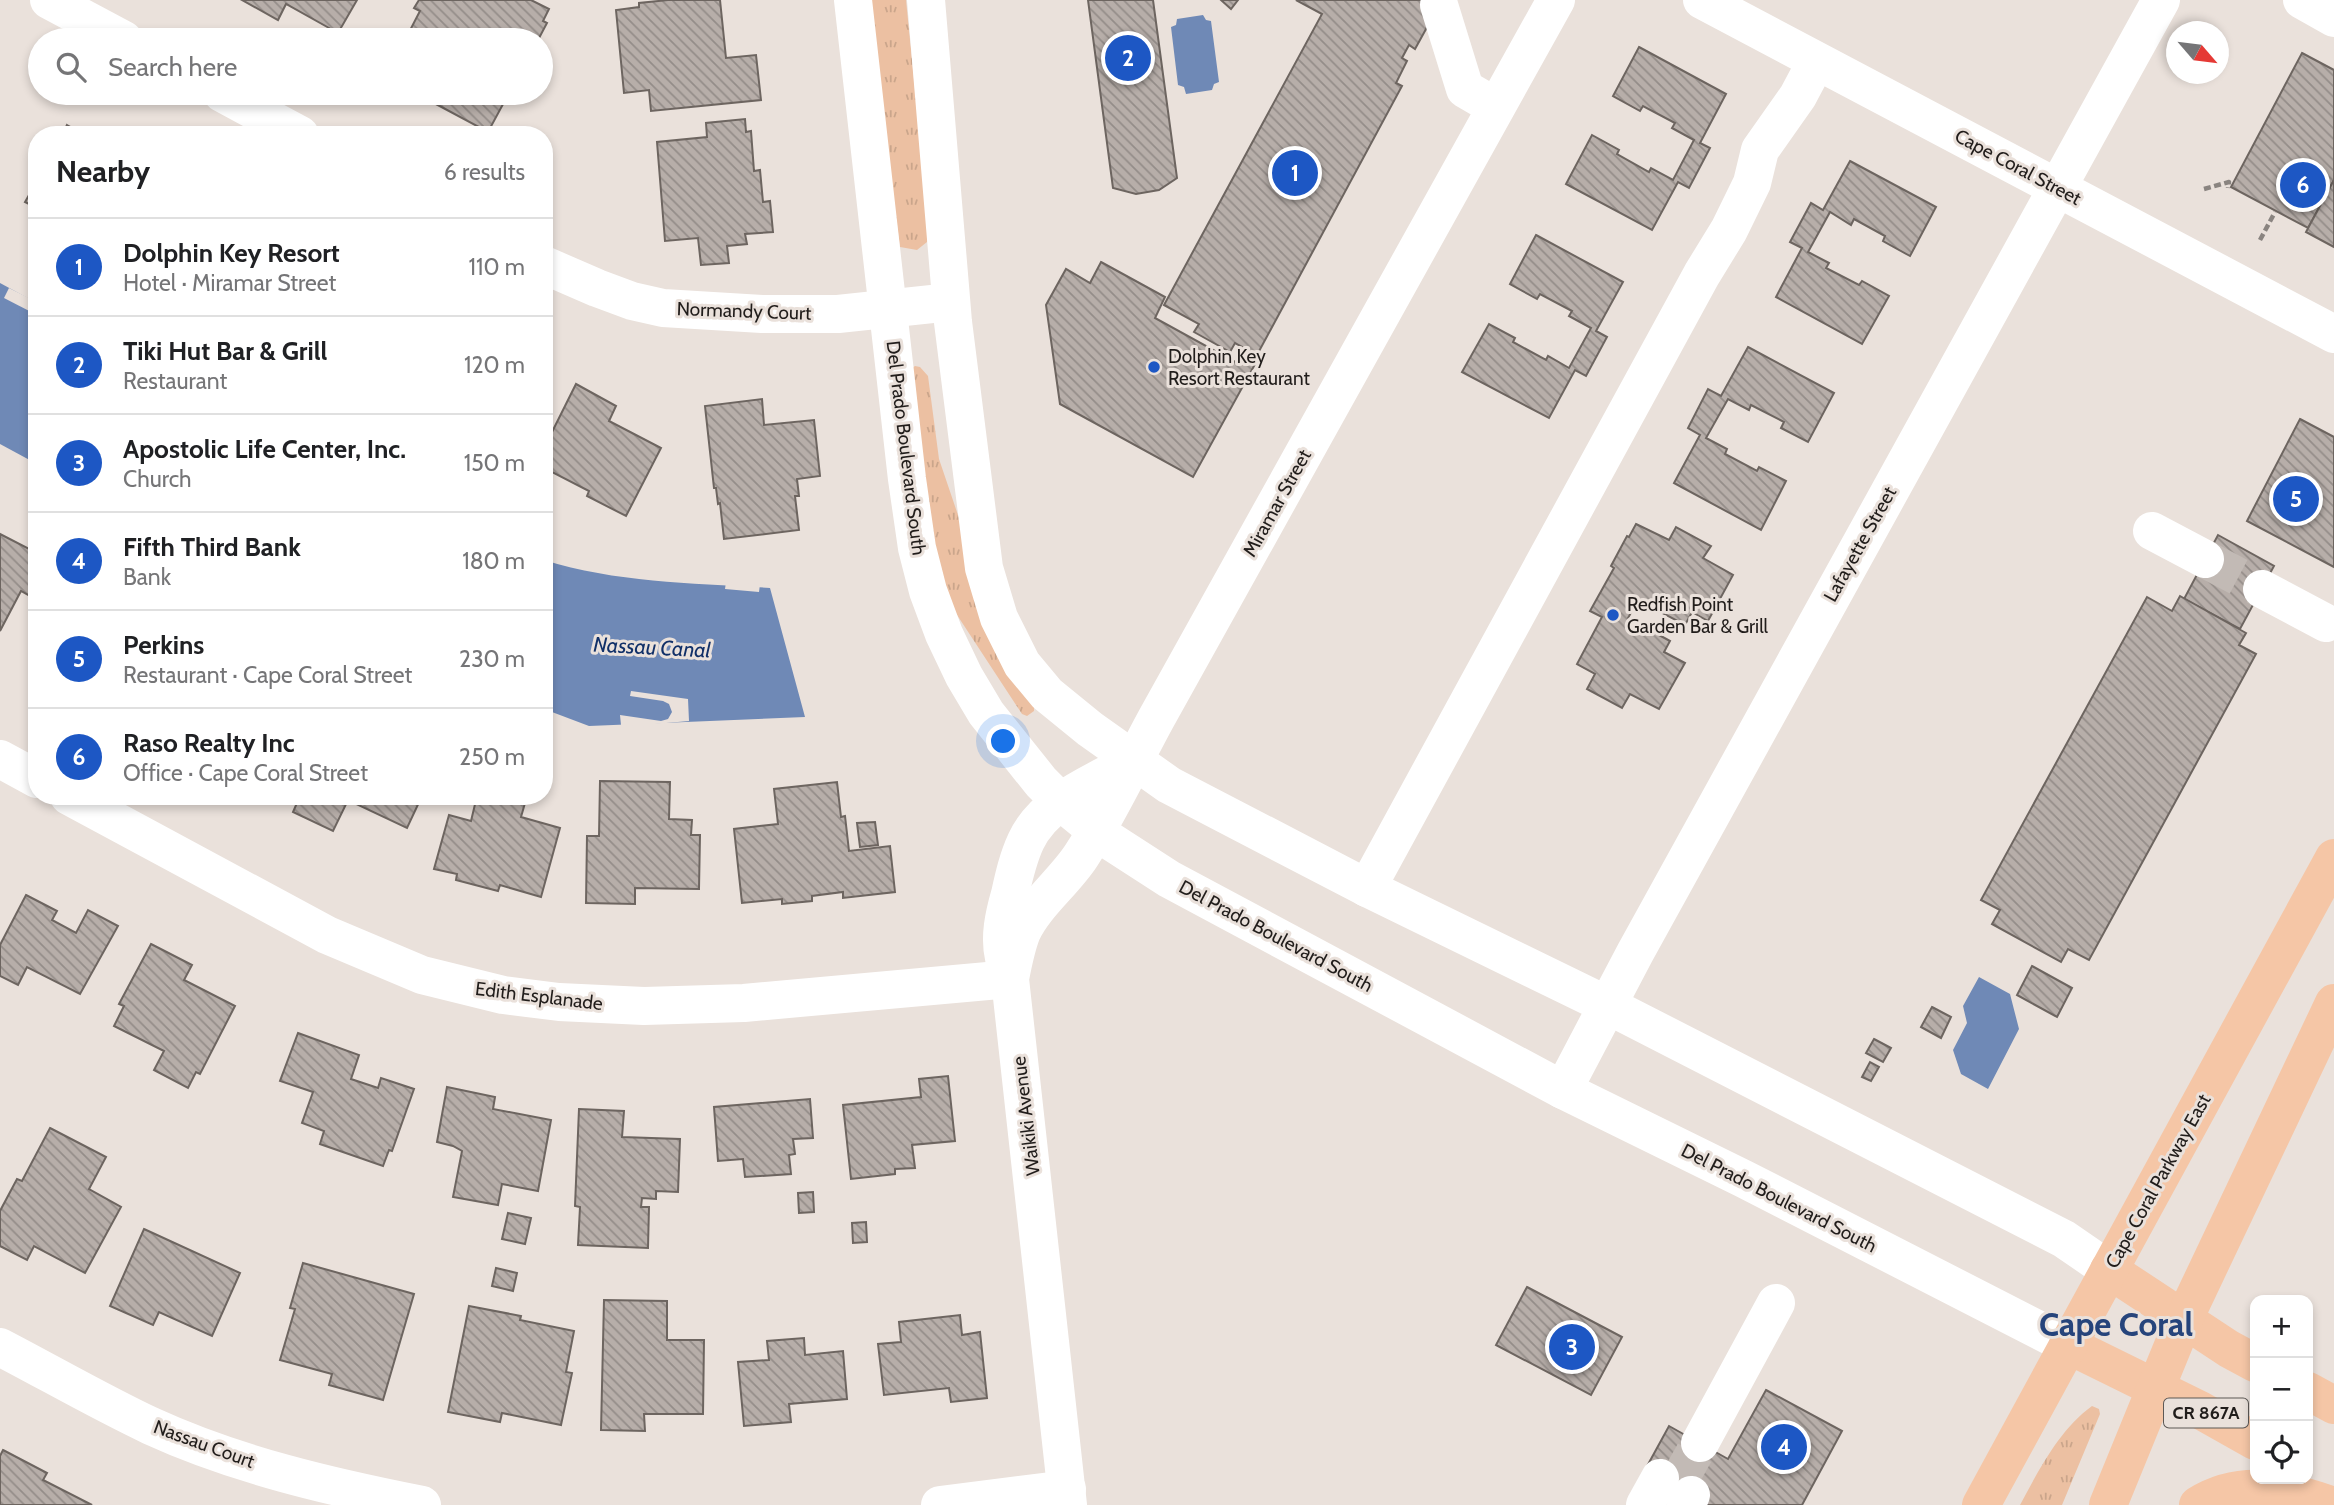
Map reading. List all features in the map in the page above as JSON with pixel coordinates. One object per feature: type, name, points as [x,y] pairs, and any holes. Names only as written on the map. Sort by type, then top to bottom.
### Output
[{"type":"main road","name":"Cape Coral Parkway East","points":[[1981,1505],[2334,858]]},
{"type":"main road","points":[[2108,1505],[2184,1320],[2334,1003]]},
{"type":"main road","points":[[2109,1270],[2250,1360]]},
{"type":"main road","name":"Del Prado Boulevard South","points":[[2068,1345],[2157,1388],[2250,1438]]},
{"type":"main road","points":[[2313,1394],[2334,1405]]},
{"type":"main road","points":[[2313,1473],[2334,1486]]},
{"type":"main road","points":[[2198,1505],[2224,1492],[2248,1487],[2286,1491],[2330,1505]]},
{"type":"street","points":[[49,0],[102,28]]},
{"type":"street","name":"Del Prado Boulevard South","points":[[853,0],[917,548],[929,592],[959,666],[986,713],[1034,774],[1060,801],[1096,831],[1130,856],[1169,879],[1563,1090],[1744,1179],[2068,1345]]},
{"type":"street","points":[[926,0],[951,302],[984,568],[999,618],[1022,664],[1046,694],[1133,761],[1169,785],[1367,888],[1607,1005],[2064,1239],[2109,1270]]},
{"type":"street","name":"Miramar Street","points":[[1133,761],[1556,0]]},
{"type":"street","name":"Cape Coral Street","points":[[1702,0],[2334,334]]},
{"type":"street","name":"Lafayette Street","points":[[1563,1090],[1607,1005],[2161,0]]},
{"type":"street","points":[[2302,0],[2334,18]]},
{"type":"street","points":[[1439,5],[1465,89],[1496,107]]},
{"type":"street","points":[[1367,888],[1702,274],[1729,230],[1752,183],[1760,150],[1794,102],[1816,62]]},
{"type":"street","points":[[244,105],[283,126]]},
{"type":"street","name":"Normandy Court","points":[[553,269],[632,301],[663,308],[762,314],[838,314],[951,302]]},
{"type":"street","points":[[2152,531],[2205,559]]},
{"type":"street","points":[[2262,589],[2326,623]]},
{"type":"street","points":[[0,759],[28,774]]},
{"type":"street","points":[[1010,979],[1002,946],[1004,916],[1026,839],[1060,801],[1133,761]]},
{"type":"street","name":"Waikiki Avenue","points":[[1068,1497],[1010,979],[1023,930],[1038,908],[1064,880],[1096,831],[1133,761]]},
{"type":"street","name":"Edith Esplanade","points":[[86,805],[327,934],[422,975],[503,995],[559,1003],[744,1003],[1010,979]]},
{"type":"street","points":[[1699,1443],[1729,1354],[1771,1314]]},
{"type":"street","name":"Nassau Court","points":[[0,1347],[153,1427],[212,1450],[302,1477],[422,1505]]},
{"type":"street","points":[[940,1505],[1068,1497]]},
{"type":"path","points":[[2204,189],[2229,182],[2228,188]]},
{"type":"path","points":[[2260,240],[2274,212]]},
{"type":"green space","points":[[867,0],[906,0],[929,229],[927,242],[917,250],[900,247]]},
{"type":"green space","points":[[920,367],[928,376],[939,459],[959,518],[1034,705],[1034,711],[1027,716],[1022,714],[940,589],[911,369]]},
{"type":"green space","points":[[2092,1406],[2099,1409],[2100,1414],[2062,1505],[2020,1505],[2060,1439]]},
{"type":"water","points":[[1203,15],[1206,20],[1211,21],[1219,82],[1214,84],[1212,90],[1186,94],[1184,87],[1178,85],[1171,27],[1176,25],[1177,19]]},
{"type":"water","points":[[0,283],[28,298],[28,459],[0,444]]},
{"type":"water","name":"Nassau Canal","points":[[553,563],[628,578],[770,588],[805,717],[589,726],[553,712]]},
{"type":"water","points":[[1979,977],[2010,994],[2019,1029],[1988,1089],[1961,1074],[1953,1050],[1967,1023],[1963,1006]]},
{"type":"pier","points":[[9,288],[28,298],[28,310],[4,298]]},
{"type":"pier","points":[[726,582],[760,584],[759,592],[725,589]]},
{"type":"pier","points":[[631,691],[688,699],[689,721],[655,724],[655,727],[621,725],[620,715],[661,721],[668,719],[672,712],[669,704],[630,696]]},
{"type":"building","points":[[242,0],[357,0],[341,28],[329,28],[286,4],[278,20]]},
{"type":"building","points":[[419,0],[531,0],[549,9],[543,21],[547,23],[544,28],[411,28],[420,11],[414,8]]},
{"type":"building","points":[[720,0],[726,58],[756,55],[761,100],[651,111],[649,90],[624,93],[616,10],[639,7],[639,3]]},
{"type":"building","points":[[1088,0],[1153,0],[1177,178],[1159,190],[1136,194],[1113,188]]},
{"type":"building","points":[[1221,0],[1238,0],[1231,9]]},
{"type":"building","points":[[1296,0],[1442,0],[1415,49],[1409,45],[1402,58],[1407,61],[1396,83],[1402,86],[1257,355],[1235,343],[1230,352],[1194,332],[1199,324],[1164,305],[1322,14]]},
{"type":"building","points":[[1639,47],[1726,94],[1700,143],[1710,148],[1689,188],[1678,182],[1652,230],[1566,184],[1592,135],[1619,150],[1617,154],[1649,172],[1651,168],[1673,180],[1694,140],[1672,128],[1675,123],[1643,106],[1640,111],[1613,96]]},
{"type":"building","points":[[2302,53],[2334,70],[2334,180],[2308,228],[2231,187]]},
{"type":"building","points":[[438,105],[503,105],[491,126],[477,126]]},
{"type":"building","points":[[745,119],[746,132],[751,131],[754,171],[760,170],[763,202],[770,201],[773,232],[745,234],[747,244],[727,246],[729,263],[701,265],[698,238],[665,241],[657,142],[707,137],[706,123]]},
{"type":"building","points":[[1850,161],[1936,207],[1910,256],[1883,241],[1885,236],[1854,219],[1851,225],[1830,212],[1808,252],[1829,263],[1826,268],[1859,285],[1862,281],[1889,296],[1862,344],[1776,297],[1802,248],[1790,242],[1811,203],[1823,210]]},
{"type":"building","points":[[2334,180],[2334,247],[2306,232]]},
{"type":"building","points":[[1536,235],[1623,282],[1596,331],[1607,337],[1586,376],[1575,370],[1549,418],[1462,372],[1489,324],[1515,338],[1513,342],[1546,360],[1548,356],[1569,368],[1591,328],[1569,316],[1572,311],[1540,294],[1537,299],[1510,284]]},
{"type":"building","name":"Dolphin Key Resort Restaurant","points":[[1101,262],[1165,297],[1155,318],[1235,362],[1243,349],[1259,357],[1193,477],[1060,404],[1046,305],[1066,269],[1090,283]]},
{"type":"building","points":[[1748,347],[1834,393],[1808,442],[1781,428],[1784,422],[1751,405],[1749,410],[1728,399],[1706,438],[1727,449],[1725,454],[1757,471],[1759,467],[1786,481],[1761,530],[1674,483],[1700,435],[1688,428],[1708,389],[1721,396]]},
{"type":"building","points":[[576,384],[616,406],[609,421],[661,448],[626,516],[587,496],[589,491],[553,473],[553,430]]},
{"type":"building","points":[[762,399],[764,425],[814,420],[820,476],[797,479],[799,496],[795,496],[799,530],[724,539],[720,503],[718,504],[714,488],[705,406]]},
{"type":"building","points":[[2300,419],[2334,437],[2334,567],[2247,521]]},
{"type":"building","name":"Redfish Point Garden Bar & Grill","points":[[1636,524],[1669,540],[1676,527],[1711,546],[1703,558],[1733,575],[1708,621],[1692,612],[1685,625],[1638,600],[1628,618],[1670,641],[1664,652],[1685,663],[1659,709],[1630,694],[1622,708],[1587,689],[1595,674],[1577,664],[1602,617],[1590,611],[1614,568],[1611,566]]},
{"type":"building","points":[[0,534],[28,548],[28,595],[21,591],[0,631]]},
{"type":"building","points":[[2218,535],[2274,566],[2240,629],[2184,599]]},
{"type":"building","points":[[2180,596],[2246,633],[2239,645],[2256,654],[2089,960],[2068,949],[2061,962],[1992,924],[2000,910],[1981,900],[2147,597],[2172,611]]},
{"type":"building","points":[[600,781],[670,782],[669,819],[692,820],[691,835],[700,835],[699,889],[635,888],[635,904],[586,903],[587,836],[599,836]]},
{"type":"building","points":[[837,782],[849,851],[890,846],[895,892],[843,898],[843,892],[812,896],[812,901],[782,904],[782,899],[742,903],[734,829],[778,824],[774,789]]},
{"type":"building","points":[[296,805],[346,805],[333,831],[293,812]]},
{"type":"building","points":[[359,805],[418,805],[407,828]]},
{"type":"building","points":[[475,805],[524,805],[521,817],[560,828],[541,897],[500,885],[498,891],[456,880],[457,874],[434,869],[449,815],[471,821]]},
{"type":"building","points":[[875,822],[878,845],[860,847],[857,823]]},
{"type":"building","points":[[26,895],[57,911],[52,920],[76,933],[88,910],[118,926],[80,994],[27,967],[18,985],[0,976],[0,945]]},
{"type":"building","points":[[151,944],[192,965],[184,980],[235,1006],[200,1074],[196,1072],[188,1088],[154,1070],[164,1051],[114,1026],[124,1006],[119,1004]]},
{"type":"building","points":[[2032,966],[2072,988],[2057,1017],[2017,995]]},
{"type":"building","points":[[1932,1007],[1951,1017],[1941,1038],[1921,1027]]},
{"type":"building","points":[[298,1033],[359,1055],[351,1079],[378,1088],[381,1078],[414,1089],[392,1151],[389,1150],[383,1166],[320,1144],[324,1131],[302,1123],[313,1092],[280,1081]]},
{"type":"building","points":[[1874,1039],[1891,1048],[1883,1062],[1866,1053]]},
{"type":"building","points":[[1870,1062],[1879,1067],[1871,1081],[1862,1077]]},
{"type":"building","points":[[948,1076],[955,1141],[912,1145],[915,1168],[895,1169],[895,1174],[851,1179],[843,1105],[921,1097],[919,1079]]},
{"type":"building","points":[[447,1087],[495,1097],[493,1109],[551,1120],[538,1191],[502,1184],[498,1205],[453,1197],[462,1151],[437,1142]]},
{"type":"building","points":[[810,1099],[813,1138],[793,1139],[795,1154],[789,1155],[791,1174],[745,1177],[743,1159],[718,1161],[714,1107]]},
{"type":"building","points":[[579,1109],[624,1111],[622,1137],[680,1139],[678,1192],[656,1191],[656,1199],[642,1198],[641,1207],[649,1207],[648,1248],[578,1245],[580,1207],[575,1206]]},
{"type":"building","points":[[50,1128],[106,1157],[89,1189],[121,1207],[85,1273],[34,1246],[27,1260],[0,1246],[0,1211],[17,1179],[22,1181]]},
{"type":"building","points":[[813,1192],[814,1212],[799,1213],[798,1193]]},
{"type":"building","points":[[508,1213],[531,1218],[525,1244],[502,1239]]},
{"type":"building","points":[[866,1222],[867,1242],[853,1243],[852,1223]]},
{"type":"building","points":[[144,1229],[240,1273],[212,1336],[159,1312],[153,1325],[110,1306]]},
{"type":"building","points":[[303,1263],[414,1294],[383,1400],[329,1385],[332,1374],[280,1360],[295,1309],[290,1308]]},
{"type":"building","points":[[496,1268],[517,1273],[513,1291],[492,1286]]},
{"type":"building","points":[[1527,1287],[1622,1337],[1591,1395],[1496,1345]]},
{"type":"building","points":[[604,1300],[667,1301],[667,1340],[704,1340],[703,1414],[644,1414],[645,1431],[601,1430]]},
{"type":"building","points":[[469,1306],[521,1316],[520,1320],[574,1331],[566,1372],[572,1373],[561,1425],[502,1413],[500,1422],[448,1412]]},
{"type":"building","points":[[960,1315],[962,1335],[980,1332],[987,1398],[951,1402],[949,1388],[884,1395],[878,1344],[901,1342],[899,1322]]},
{"type":"building","points":[[804,1338],[805,1355],[843,1351],[847,1399],[789,1404],[791,1422],[744,1426],[738,1362],[769,1360],[767,1341]]},
{"type":"building","points":[[1766,1390],[1842,1431],[1802,1505],[1703,1505],[1645,1470],[1669,1426],[1728,1459]]},
{"type":"building","points":[[3,1450],[47,1473],[43,1480],[92,1505],[0,1505],[0,1456]]},
{"type":"tunnel","points":[[2205,559],[2262,589]]},
{"type":"tunnel","points":[[1676,1486],[1700,1443]]},
{"type":"place","name":"Tiki Hut Bar & Grill","points":[[1128,58]]},
{"type":"place","name":"Dolphin Key Resort","points":[[1295,173]]},
{"type":"place","name":"Raso Realty Inc","points":[[2303,185]]},
{"type":"place","name":"Dolphin Key Resort Restaurant","points":[[1154,367]]},
{"type":"place","name":"Perkins","points":[[2296,499]]},
{"type":"place","name":"Redfish Point Garden Bar & Grill","points":[[1613,615]]},
{"type":"place","name":"Apostolic Life Center, Inc.","points":[[1572,1347]]},
{"type":"place","name":"Fifth Third Bank","points":[[1784,1447]]},
{"type":"district","name":"Cape Coral","points":[[2116,1324]]}]
